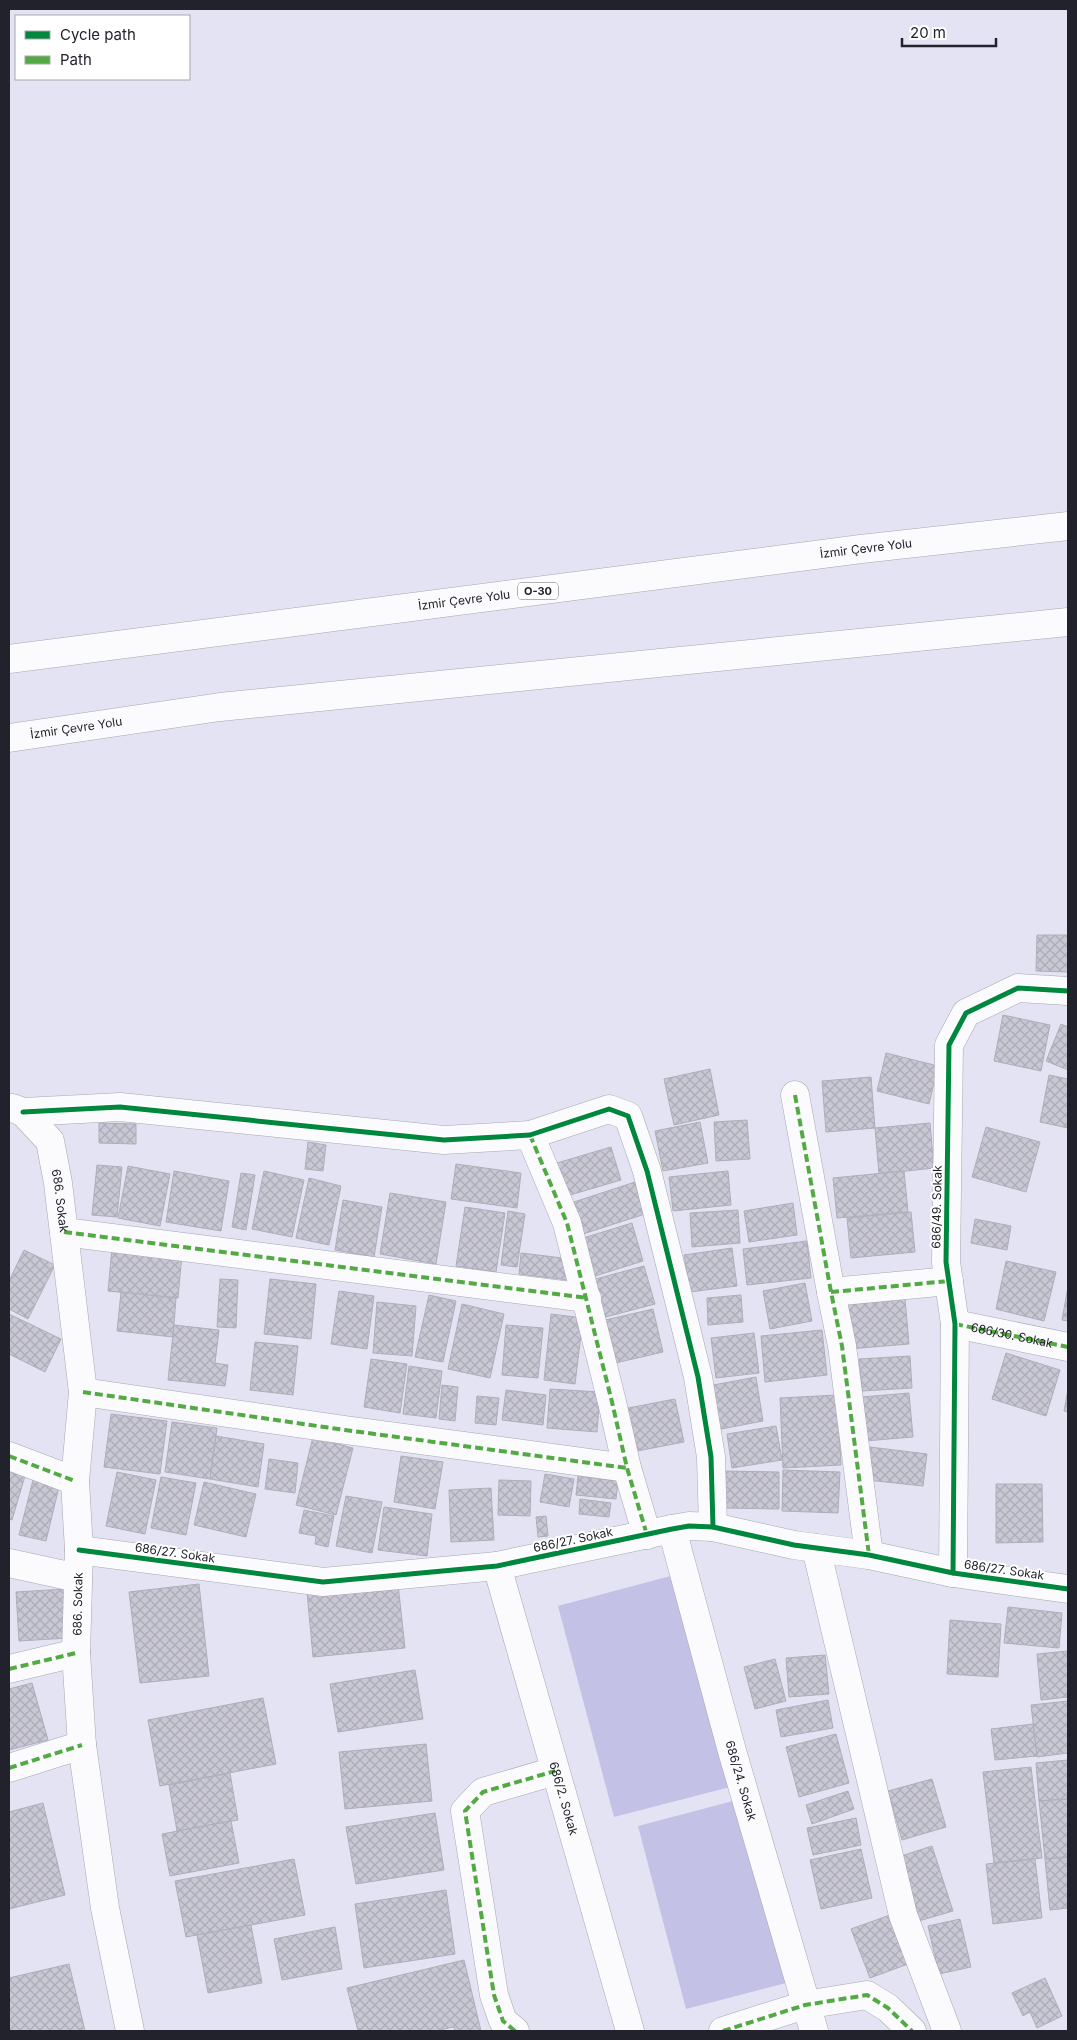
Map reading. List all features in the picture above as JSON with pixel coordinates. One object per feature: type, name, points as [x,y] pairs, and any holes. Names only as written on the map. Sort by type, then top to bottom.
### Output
[{"type":"main road","name":"İzmir Çevre Yolu","points":[[9,659],[862,550],[1068,526]]},
{"type":"main road","name":"İzmir Çevre Yolu","points":[[9,738],[220,707],[1068,622]]},
{"type":"main road","name":"686/49. Sokak","points":[[953,1573],[955,1324],[946,1262],[949,1045],[966,1012],[1018,988],[1068,991]]},
{"type":"main road","points":[[795,1095],[830,1292],[842,1346],[869,1555]]},
{"type":"main road","points":[[16,1109],[120,1107],[444,1140],[530,1135],[609,1110],[628,1116],[647,1171],[698,1377],[711,1457],[713,1527]]},
{"type":"main road","name":"686. Sokak","points":[[16,1109],[50,1141],[64,1232],[82,1392],[75,1481],[79,1550],[76,1653],[82,1745],[105,1908],[130,2031]]},
{"type":"main road","name":"686/24. Sokak","points":[[530,1135],[567,1223],[587,1298],[627,1468],[660,1532],[732,1752],[814,2031]]},
{"type":"main road","points":[[64,1232],[587,1298]]},
{"type":"main road","points":[[830,1292],[949,1281]]},
{"type":"main road","name":"686/30. Sokak","points":[[955,1324],[1068,1347]]},
{"type":"main road","points":[[82,1392],[355,1432],[627,1468]]},
{"type":"main road","points":[[9,1456],[75,1481]]},
{"type":"main road","name":"686/27. Sokak","points":[[79,1550],[323,1582],[497,1566],[689,1526],[713,1527],[794,1545],[869,1555],[953,1573],[1068,1589]]},
{"type":"main road","points":[[816,1548],[903,1915],[947,2031]]},
{"type":"main road","points":[[9,1563],[78,1578]]},
{"type":"main road","name":"686/2. Sokak","points":[[497,1566],[630,2031]]},
{"type":"main road","points":[[9,1669],[76,1653]]},
{"type":"main road","points":[[9,1768],[82,1745]]},
{"type":"main road","points":[[515,2031],[503,2021],[494,1995],[465,1811],[484,1792],[556,1771]]},
{"type":"main road","points":[[723,2031],[805,2004],[867,1995],[888,2008],[912,2031]]},
{"type":"shaded area","points":[[678,1574],[734,1786],[614,1817],[558,1606]]},
{"type":"shaded area","points":[[737,1800],[786,1983],[686,2009],[638,1826]]},
{"type":"building","points":[[1037,935],[1068,935],[1068,972],[1036,971]]},
{"type":"building","points":[[1003,1015],[1050,1025],[1041,1071],[994,1061]]},
{"type":"building","points":[[1061,1024],[1068,1027],[1068,1070],[1046,1061]]},
{"type":"building","points":[[886,1053],[938,1066],[929,1104],[877,1091]]},
{"type":"building","points":[[710,1069],[719,1115],[674,1125],[664,1079]]},
{"type":"building","points":[[1049,1075],[1068,1079],[1068,1128],[1040,1122]]},
{"type":"building","points":[[871,1077],[875,1128],[826,1132],[822,1081]]},
{"type":"building","points":[[747,1120],[750,1159],[716,1161],[714,1122]]},
{"type":"building","points":[[700,1122],[708,1163],[663,1171],[655,1131]]},
{"type":"building","points":[[99,1123],[136,1124],[136,1144],[99,1143]]},
{"type":"building","points":[[930,1123],[934,1168],[879,1174],[875,1128]]},
{"type":"building","points":[[986,1127],[1040,1142],[1026,1192],[972,1177]]},
{"type":"building","points":[[308,1142],[326,1145],[323,1171],[305,1169]]},
{"type":"building","points":[[611,1147],[621,1180],[560,1198],[550,1165]]},
{"type":"building","points":[[456,1164],[521,1173],[517,1208],[451,1199]]},
{"type":"building","points":[[97,1165],[122,1167],[117,1217],[92,1215]]},
{"type":"building","points":[[128,1166],[170,1174],[160,1226],[118,1218]]},
{"type":"building","points":[[174,1171],[229,1181],[221,1231],[166,1222]]},
{"type":"building","points":[[264,1171],[304,1180],[292,1237],[252,1229]]},
{"type":"building","points":[[728,1171],[731,1205],[673,1211],[669,1177]]},
{"type":"building","points":[[904,1171],[908,1212],[837,1218],[833,1178]]},
{"type":"building","points":[[241,1173],[255,1175],[246,1230],[232,1227]]},
{"type":"building","points":[[309,1178],[341,1186],[329,1245],[296,1238]]},
{"type":"building","points":[[635,1182],[645,1214],[580,1235],[571,1203]]},
{"type":"building","points":[[390,1193],[446,1202],[436,1264],[380,1254]]},
{"type":"building","points":[[343,1200],[382,1207],[374,1257],[335,1250]]},
{"type":"building","points":[[793,1203],[797,1235],[749,1242],[744,1211]]},
{"type":"building","points":[[465,1207],[505,1213],[496,1272],[456,1266]]},
{"type":"building","points":[[738,1210],[740,1243],[692,1247],[690,1213]]},
{"type":"building","points":[[508,1211],[525,1214],[517,1267],[501,1265]]},
{"type":"building","points":[[911,1212],[915,1252],[851,1258],[847,1218]]},
{"type":"building","points":[[975,1219],[1011,1226],[1007,1250],[971,1243]]},
{"type":"building","points":[[632,1223],[643,1261],[592,1277],[580,1239]]},
{"type":"building","points":[[807,1241],[811,1278],[747,1285],[743,1249]]},
{"type":"building","points":[[112,1248],[182,1255],[178,1298],[108,1291]]},
{"type":"building","points":[[732,1248],[737,1286],[690,1292],[684,1255]]},
{"type":"building","points":[[24,1250],[55,1265],[28,1319],[9,1309],[9,1281]]},
{"type":"building","points":[[521,1253],[571,1259],[568,1280],[519,1274]]},
{"type":"building","points":[[1006,1261],[1056,1272],[1044,1321],[996,1309]]},
{"type":"building","points":[[644,1266],[655,1304],[602,1318],[592,1280]]},
{"type":"building","points":[[220,1279],[238,1280],[236,1328],[217,1327]]},
{"type":"building","points":[[270,1279],[316,1284],[311,1339],[264,1334]]},
{"type":"building","points":[[805,1283],[812,1321],[770,1329],[763,1291]]},
{"type":"building","points":[[1068,1287],[1068,1321],[1062,1320]]},
{"type":"building","points":[[339,1291],[374,1296],[367,1349],[331,1344]]},
{"type":"building","points":[[121,1292],[176,1298],[173,1337],[117,1331]]},
{"type":"building","points":[[429,1295],[456,1301],[443,1362],[415,1357]]},
{"type":"building","points":[[741,1295],[743,1322],[708,1325],[707,1298]]},
{"type":"building","points":[[905,1299],[909,1344],[849,1349],[845,1305]]},
{"type":"building","points":[[377,1302],[416,1306],[412,1356],[373,1353]]},
{"type":"building","points":[[462,1304],[504,1314],[490,1378],[448,1369]]},
{"type":"building","points":[[653,1309],[663,1352],[611,1364],[601,1321]]},
{"type":"building","points":[[9,1314],[61,1339],[45,1372],[9,1354]]},
{"type":"building","points":[[551,1314],[583,1318],[575,1384],[544,1380]]},
{"type":"building","points":[[174,1325],[219,1330],[215,1363],[228,1365],[225,1386],[168,1380]]},
{"type":"building","points":[[506,1325],[543,1328],[538,1378],[502,1375]]},
{"type":"building","points":[[822,1330],[827,1375],[765,1382],[761,1336]]},
{"type":"building","points":[[754,1333],[759,1373],[716,1378],[711,1338]]},
{"type":"building","points":[[255,1342],[298,1346],[293,1395],[250,1390]]},
{"type":"building","points":[[1006,1353],[1060,1370],[1046,1416],[992,1399]]},
{"type":"building","points":[[910,1356],[912,1388],[862,1391],[859,1359]]},
{"type":"building","points":[[371,1359],[407,1364],[400,1413],[364,1407]]},
{"type":"building","points":[[409,1366],[442,1371],[436,1418],[403,1414]]},
{"type":"building","points":[[756,1377],[763,1421],[716,1430],[708,1386]]},
{"type":"building","points":[[442,1385],[458,1387],[455,1421],[439,1419]]},
{"type":"building","points":[[550,1389],[600,1392],[597,1432],[547,1428]]},
{"type":"building","points":[[1068,1389],[1068,1412],[1064,1411]]},
{"type":"building","points":[[506,1390],[546,1395],[543,1425],[502,1420]]},
{"type":"building","points":[[909,1393],[913,1437],[865,1441],[862,1397]]},
{"type":"building","points":[[837,1395],[841,1465],[783,1468],[780,1398]]},
{"type":"building","points":[[477,1396],[499,1398],[496,1425],[475,1423]]},
{"type":"building","points":[[675,1399],[684,1442],[632,1452],[623,1409]]},
{"type":"building","points":[[111,1414],[167,1421],[160,1474],[104,1467]]},
{"type":"building","points":[[172,1422],[217,1428],[210,1479],[165,1472]]},
{"type":"building","points":[[776,1426],[782,1460],[732,1468],[727,1434]]},
{"type":"building","points":[[216,1436],[264,1444],[258,1487],[210,1479]]},
{"type":"building","points":[[313,1437],[353,1448],[336,1515],[296,1505]]},
{"type":"building","points":[[870,1447],[927,1454],[923,1486],[867,1480]]},
{"type":"building","points":[[401,1456],[443,1462],[435,1509],[394,1502]]},
{"type":"building","points":[[269,1459],[298,1463],[295,1493],[265,1489]]},
{"type":"building","points":[[9,1464],[27,1469],[12,1520],[9,1519]]},
{"type":"building","points":[[783,1470],[840,1472],[838,1513],[782,1511]]},
{"type":"building","points":[[724,1471],[779,1472],[779,1509],[724,1508]]},
{"type":"building","points":[[117,1472],[156,1480],[145,1534],[106,1526]]},
{"type":"building","points":[[545,1474],[574,1479],[569,1507],[540,1502]]},
{"type":"building","points":[[578,1476],[618,1481],[616,1499],[576,1495]]},
{"type":"building","points":[[161,1477],[196,1483],[186,1535],[151,1528]]},
{"type":"building","points":[[33,1480],[59,1487],[46,1541],[19,1535]]},
{"type":"building","points":[[499,1480],[531,1481],[530,1516],[498,1515]]},
{"type":"building","points":[[204,1482],[256,1494],[246,1537],[194,1525]]},
{"type":"building","points":[[996,1484],[1042,1484],[1043,1542],[996,1543]]},
{"type":"building","points":[[491,1488],[494,1540],[451,1542],[449,1490]]},
{"type":"building","points":[[346,1496],[382,1502],[372,1553],[336,1546]]},
{"type":"building","points":[[580,1499],[611,1503],[609,1517],[579,1514]]},
{"type":"building","points":[[384,1507],[432,1514],[427,1556],[378,1550]]},
{"type":"building","points":[[304,1510],[334,1516],[328,1547],[315,1544],[316,1536],[299,1533]]},
{"type":"building","points":[[546,1516],[548,1536],[538,1537],[536,1517]]},
{"type":"building","points":[[199,1584],[209,1676],[140,1683],[129,1592]]},
{"type":"building","points":[[398,1584],[405,1648],[313,1657],[307,1592]]},
{"type":"building","points":[[65,1589],[68,1638],[19,1641],[16,1592]]},
{"type":"building","points":[[1008,1607],[1062,1613],[1059,1648],[1004,1643]]},
{"type":"building","points":[[950,1620],[1001,1624],[998,1677],[947,1674]]},
{"type":"building","points":[[1068,1651],[1068,1697],[1041,1700],[1037,1654]]},
{"type":"building","points":[[825,1655],[829,1694],[789,1697],[786,1658]]},
{"type":"building","points":[[775,1659],[786,1701],[755,1709],[744,1667]]},
{"type":"building","points":[[415,1670],[423,1719],[338,1732],[330,1684]]},
{"type":"building","points":[[32,1683],[48,1740],[9,1750],[9,1689]]},
{"type":"building","points":[[263,1698],[276,1764],[160,1786],[148,1720]]},
{"type":"building","points":[[828,1700],[833,1728],[781,1737],[776,1710]]},
{"type":"building","points":[[1068,1701],[1068,1753],[1037,1757],[1031,1705]]},
{"type":"building","points":[[1033,1724],[1037,1756],[995,1760],[991,1729]]},
{"type":"building","points":[[836,1734],[849,1783],[799,1797],[786,1747]]},
{"type":"building","points":[[426,1744],[432,1801],[345,1809],[339,1752]]},
{"type":"building","points":[[1068,1760],[1068,1799],[1039,1801],[1036,1763]]},
{"type":"building","points":[[1031,1767],[1042,1858],[994,1863],[983,1772]]},
{"type":"building","points":[[230,1773],[238,1820],[177,1831],[169,1785]]},
{"type":"building","points":[[932,1779],[946,1827],[902,1840],[888,1791]]},
{"type":"building","points":[[848,1791],[854,1809],[812,1824],[806,1805]]},
{"type":"building","points":[[1068,1799],[1068,1857],[1045,1859],[1039,1801]]},
{"type":"building","points":[[43,1803],[65,1895],[9,1909],[9,1812]]},
{"type":"building","points":[[435,1813],[444,1870],[356,1884],[346,1827]]},
{"type":"building","points":[[856,1818],[861,1845],[813,1855],[807,1828]]},
{"type":"building","points":[[231,1821],[239,1863],[170,1876],[162,1834]]},
{"type":"building","points":[[932,1846],[953,1911],[915,1922],[895,1858]]},
{"type":"building","points":[[861,1849],[872,1898],[821,1909],[810,1860]]},
{"type":"building","points":[[1068,1857],[1068,1908],[1050,1910],[1045,1859]]},
{"type":"building","points":[[294,1859],[305,1915],[186,1937],[175,1881]]},
{"type":"building","points":[[1035,1859],[1042,1918],[993,1924],[986,1864]]},
{"type":"building","points":[[446,1890],[455,1954],[364,1968],[355,1904]]},
{"type":"building","points":[[890,1915],[908,1964],[870,1978],[851,1929]]},
{"type":"building","points":[[960,1919],[971,1967],[939,1974],[928,1926]]},
{"type":"building","points":[[251,1925],[262,1983],[208,1993],[197,1935]]},
{"type":"building","points":[[335,1927],[342,1969],[282,1980],[274,1939]]},
{"type":"building","points":[[464,1960],[481,2031],[455,2031],[454,2027],[435,2031],[358,2031],[347,1988]]},
{"type":"building","points":[[69,1964],[85,2031],[9,2031],[9,1978]]},
{"type":"building","points":[[1045,1978],[1062,2016],[1037,2028],[1030,2012],[1023,2016],[1012,1993]]},
{"type":"marked path","points":[[795,1095],[842,1346],[869,1555]]},
{"type":"marked path","points":[[530,1135],[567,1223],[627,1468],[647,1535]]},
{"type":"marked path","points":[[64,1232],[587,1298]]},
{"type":"marked path","points":[[831,1292],[949,1281]]},
{"type":"marked path","points":[[955,1324],[1068,1347]]},
{"type":"marked path","points":[[83,1392],[627,1468]]},
{"type":"marked path","points":[[9,1456],[75,1481]]},
{"type":"marked path","points":[[9,1669],[76,1653]]},
{"type":"marked path","points":[[9,1768],[82,1745]]},
{"type":"marked path","points":[[515,2031],[503,2021],[494,1995],[465,1811],[483,1792],[555,1771]]},
{"type":"marked path","points":[[723,2031],[805,2005],[867,1995],[888,2008],[912,2031]]},
{"type":"cycle path","points":[[953,1573],[955,1324],[946,1262],[949,1045],[966,1013],[1018,988],[1068,991]]},
{"type":"cycle path","points":[[23,1112],[120,1107],[444,1140],[530,1135],[609,1109],[628,1116],[647,1171],[698,1377],[711,1457],[713,1527]]},
{"type":"cycle path","points":[[79,1550],[323,1582],[497,1566],[689,1526],[713,1527],[794,1545],[869,1555],[953,1573],[1068,1589]]}]
